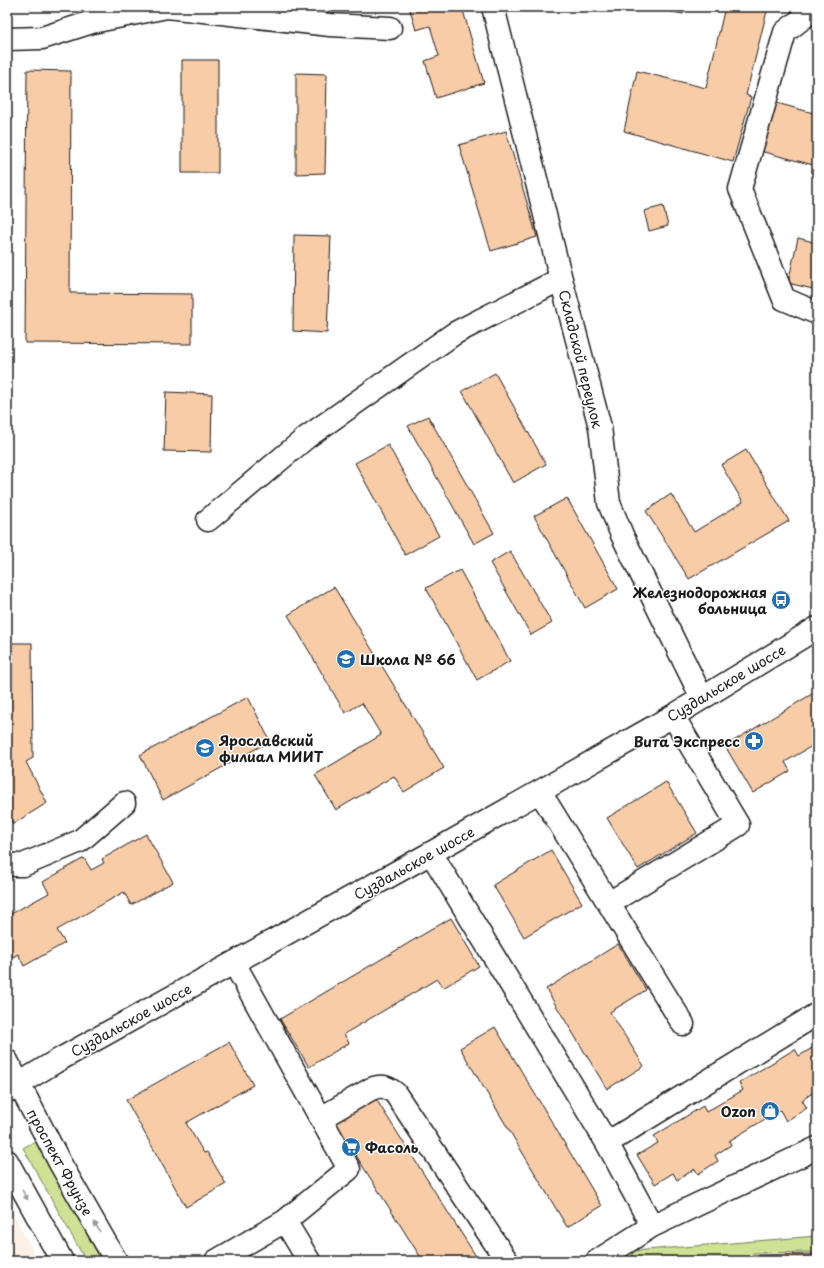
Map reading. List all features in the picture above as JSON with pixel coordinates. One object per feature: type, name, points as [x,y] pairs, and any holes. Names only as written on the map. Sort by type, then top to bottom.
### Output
[{"type":"main road","name":"Складской переулок","points":[[494,7],[561,279],[600,427],[609,503],[622,535],[702,698]]},
{"type":"main road","points":[[817,7],[785,32],[740,189],[784,299],[817,313]]},
{"type":"main road","points":[[7,39],[42,38],[92,22],[167,8],[204,9],[330,25],[390,28]]},
{"type":"main road","points":[[208,520],[307,437],[456,333],[561,279]]},
{"type":"main road","name":"Суздальское шоссе","points":[[13,1087],[540,792],[673,716],[817,628]]},
{"type":"main road","points":[[609,903],[738,825],[673,716]]},
{"type":"main road","points":[[540,792],[683,1024]]},
{"type":"main road","points":[[7,863],[23,865],[80,841],[124,803]]},
{"type":"main road","points":[[432,853],[606,1143],[652,1226]]},
{"type":"main road","points":[[216,1261],[285,1221],[349,1169],[234,963]]},
{"type":"main road","points":[[606,1143],[817,1014]]},
{"type":"main road","name":"проспект Фрунзе","points":[[7,1061],[13,1087],[60,1164],[116,1261]]},
{"type":"main road","points":[[321,1118],[371,1089],[384,1086],[390,1089],[395,1093],[507,1261]]},
{"type":"main road","points":[[597,1261],[652,1226],[817,1148]]},
{"type":"main road","points":[[7,1160],[62,1261]]},
{"type":"main road","points":[[285,1221],[309,1261]]},
{"type":"shaded area","points":[[7,1202],[38,1261],[7,1261]]},
{"type":"green space","points":[[35,1141],[102,1261],[86,1261],[23,1148]]},
{"type":"green space","points":[[817,1236],[817,1252],[753,1253],[752,1261],[631,1261],[633,1251]]},
{"type":"building","points":[[409,7],[462,7],[484,83],[436,98],[425,61],[439,56],[430,26],[416,30]]},
{"type":"building","points":[[646,7],[684,7],[683,14]]},
{"type":"building","points":[[725,7],[768,7],[746,95],[751,97],[733,162],[624,131],[637,71],[706,88]]},
{"type":"building","points":[[182,60],[218,60],[218,173],[182,173]]},
{"type":"building","points":[[27,70],[71,71],[70,293],[192,294],[192,344],[25,343]]},
{"type":"building","points":[[296,73],[327,74],[325,173],[296,174]]},
{"type":"building","points":[[773,102],[817,114],[817,166],[760,151]]},
{"type":"building","points":[[506,131],[537,237],[491,251],[459,145]]},
{"type":"building","points":[[663,206],[668,226],[649,231],[644,211]]},
{"type":"building","points":[[294,235],[331,236],[327,333],[293,331]]},
{"type":"building","points":[[798,238],[817,243],[817,290],[788,283]]},
{"type":"building","points":[[495,373],[546,464],[513,483],[462,391]]},
{"type":"building","points":[[166,392],[212,394],[211,452],[164,451]]},
{"type":"building","points":[[428,416],[494,533],[474,544],[408,426]]},
{"type":"building","points":[[388,445],[439,536],[405,555],[355,463]]},
{"type":"building","points":[[746,450],[789,521],[689,579],[646,511],[671,494],[694,532],[743,502],[721,465]]},
{"type":"building","points":[[567,498],[618,589],[585,608],[534,516]]},
{"type":"building","points":[[510,551],[552,623],[531,635],[490,563]]},
{"type":"building","points":[[460,570],[510,661],[477,680],[426,588]]},
{"type":"building","name":"Школа № 66","points":[[334,587],[444,768],[404,792],[394,776],[336,810],[315,775],[381,735],[362,703],[345,713],[288,615]]},
{"type":"building","points":[[7,643],[32,643],[33,758],[26,762],[47,803],[13,824],[7,814]]},
{"type":"building","points":[[817,691],[817,743],[785,762],[790,771],[753,793],[725,746]]},
{"type":"building","name":"Ярославский филиал МИИТ","points":[[248,697],[270,741],[163,800],[140,755]]},
{"type":"building","points":[[666,782],[697,833],[638,869],[607,818]]},
{"type":"building","points":[[146,834],[173,882],[131,905],[124,892],[57,930],[65,943],[24,966],[18,954],[13,957],[7,947],[7,916],[49,893],[43,882],[84,858],[91,870],[104,863],[102,859]]},
{"type":"building","points":[[551,850],[582,903],[524,937],[493,885]]},
{"type":"building","points":[[451,918],[479,966],[443,988],[437,979],[344,1034],[349,1043],[309,1067],[280,1019]]},
{"type":"building","points":[[618,944],[646,990],[610,1012],[644,1066],[607,1089],[546,989]]},
{"type":"building","points":[[495,1027],[602,1206],[567,1227],[460,1048]]},
{"type":"building","points":[[229,1042],[253,1085],[186,1123],[204,1153],[207,1152],[226,1184],[186,1207],[126,1100]]},
{"type":"building","points":[[817,1045],[817,1090],[802,1100],[807,1108],[786,1121],[780,1110],[729,1141],[731,1145],[715,1155],[718,1161],[698,1174],[695,1169],[677,1180],[673,1173],[655,1184],[637,1155],[658,1143],[654,1136],[703,1106],[706,1112],[743,1090],[739,1083],[795,1049],[799,1056]]},
{"type":"building","points":[[374,1096],[479,1261],[423,1261],[334,1121]]},
{"type":"building","points":[[817,1254],[817,1261],[754,1261],[754,1255]]},
{"type":"place","name":"Железнодорожная больница","points":[[781,600]]},
{"type":"place","name":"Школа № 66","points":[[346,659]]},
{"type":"place","name":"Вита Экспресс","points":[[754,741]]},
{"type":"place","name":"Ярославский филиал МИИТ","points":[[205,748]]},
{"type":"place","name":"Ozon","points":[[770,1111]]},
{"type":"place","name":"Фасоль","points":[[351,1147]]}]
